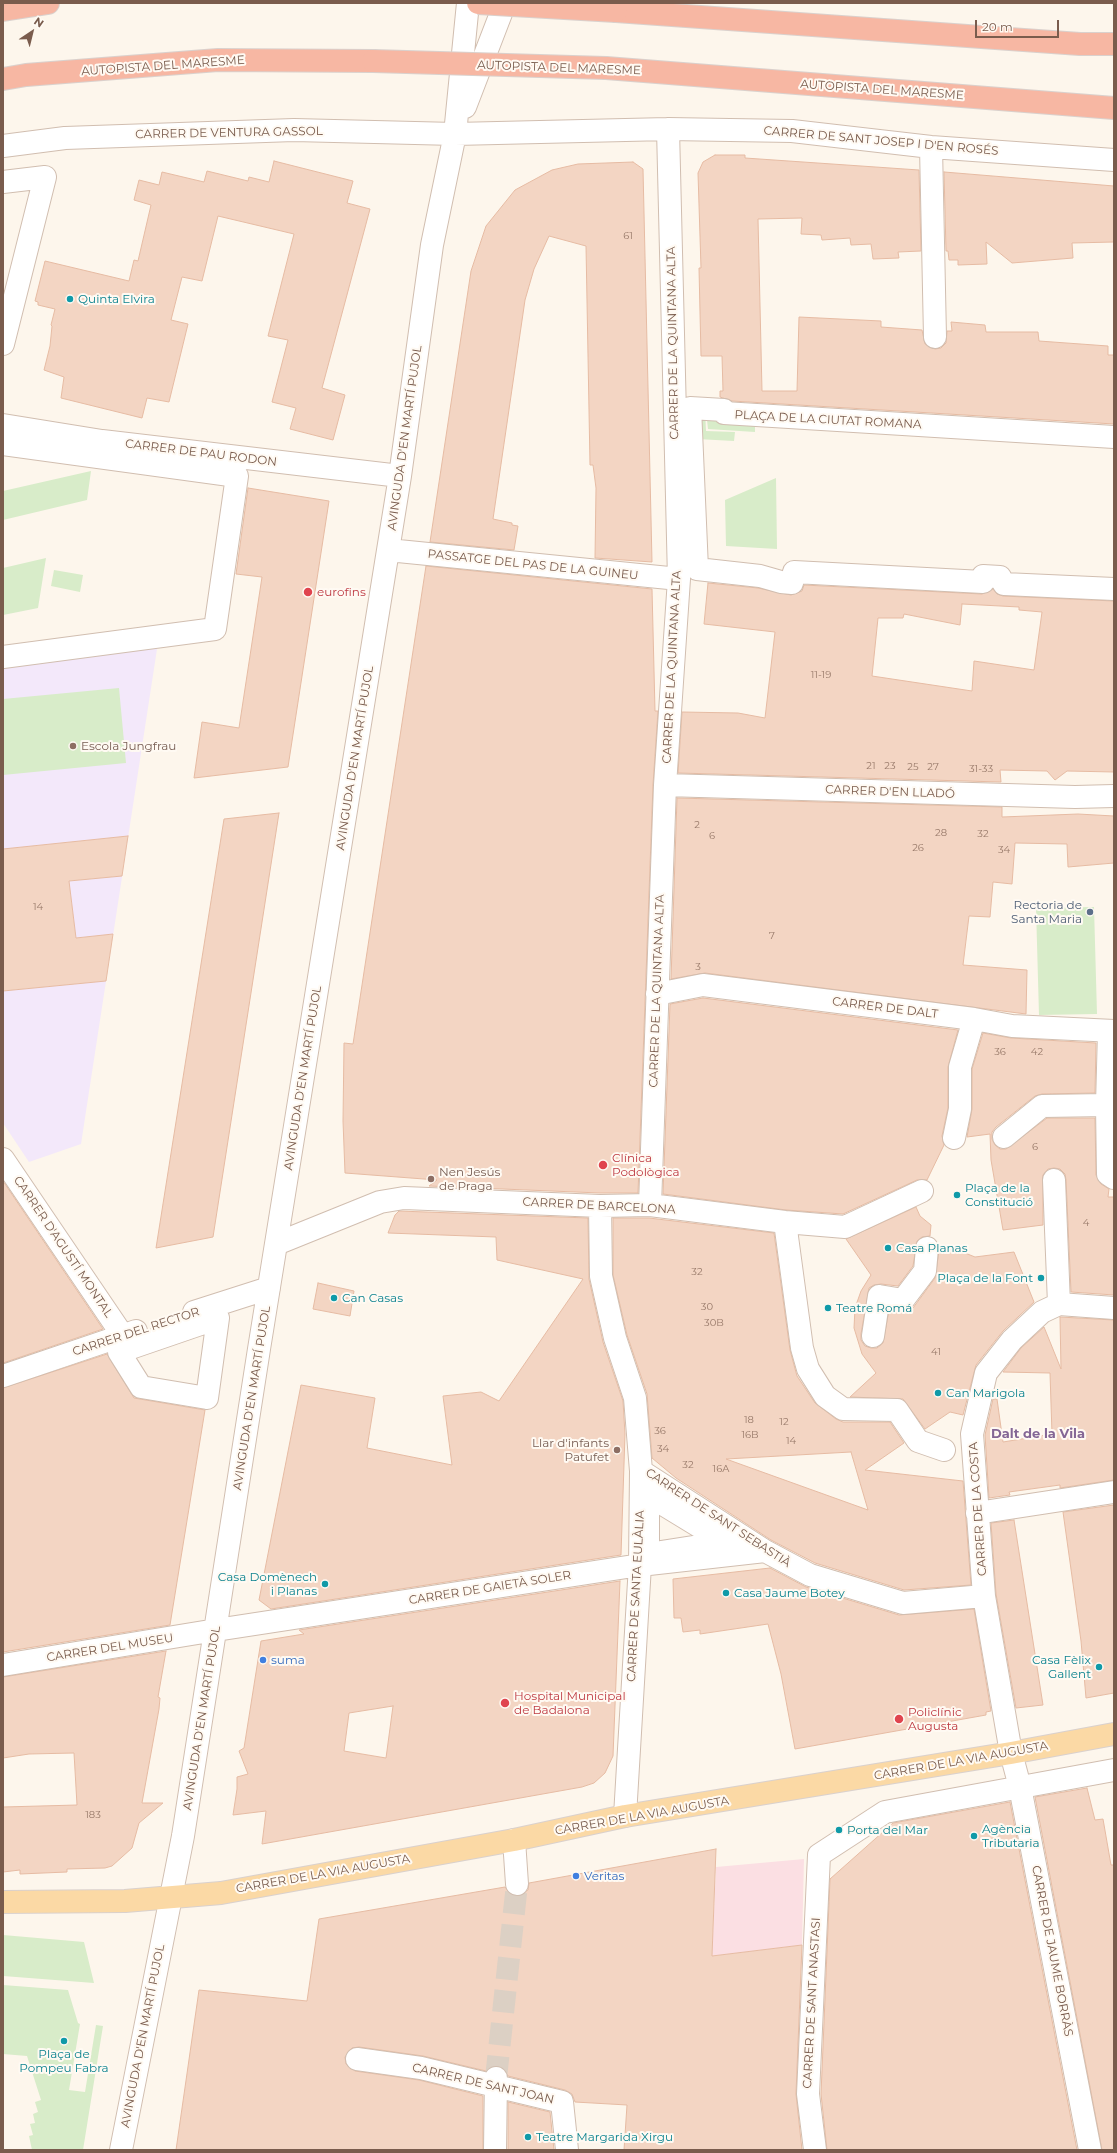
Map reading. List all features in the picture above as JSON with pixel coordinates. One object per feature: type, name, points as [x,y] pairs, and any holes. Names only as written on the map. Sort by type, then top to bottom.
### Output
[{"type":"highway","points":[[3,10],[48,3]]},
{"type":"highway","points":[[478,3],[616,11],[1072,43],[1114,44]]},
{"type":"highway","name":"AUTOPISTA DEL MARESME","points":[[3,79],[26,75],[218,60],[373,61],[606,68],[1114,108]]},
{"type":"main road","name":"CARRER DE LA VIA AUGUSTA","points":[[3,1902],[125,1901],[170,1899],[222,1893],[514,1840],[625,1816],[1011,1753],[1114,1734]]},
{"type":"street","name":"AVINGUDA D'EN MARTÍ PUJOL","points":[[121,2150],[183,1836],[276,1244],[400,476],[432,245],[455,134],[468,3]]},
{"type":"street","points":[[455,134],[504,3]]},
{"type":"street","name":"CARRER DE SANT JOSEP I D'EN ROSÉS","points":[[455,134],[668,129],[792,131],[931,147],[1114,160]]},
{"type":"street","name":"CARRER DE LA QUINTANA ALTA","points":[[650,1205],[665,785],[679,579],[668,129]]},
{"type":"street","name":"CARRER DE VENTURA GASSOL","points":[[3,146],[65,138],[294,130],[455,134]]},
{"type":"street","points":[[931,147],[935,337]]},
{"type":"street","points":[[3,182],[45,177],[3,344]]},
{"type":"street","name":"PLAÇA DE LA CIUTAT ROMANA","points":[[1114,437],[724,414],[724,410],[690,408],[697,569],[760,576],[780,582],[792,583],[794,572],[983,582],[983,576],[1000,577],[1004,584],[1114,589]]},
{"type":"street","name":"CARRER DE PAU RODON","points":[[3,425],[102,441],[400,476]]},
{"type":"street","points":[[3,444],[237,476],[215,629],[3,657]]},
{"type":"street","name":"PASSATGE DEL PAS DE LA GUINEU","points":[[388,550],[679,579]]},
{"type":"street","name":"CARRER D'EN LLADÓ","points":[[665,785],[1075,797],[1114,796]]},
{"type":"street","name":"CARRER DE DALT","points":[[657,994],[703,985],[974,1019],[1012,1026],[1112,1031]]},
{"type":"street","points":[[954,1138],[960,1109],[960,1067],[974,1019]]},
{"type":"street","points":[[1111,1176],[1107,1105],[1112,1031]]},
{"type":"street","points":[[1004,1137],[1042,1106],[1107,1105]]},
{"type":"street","name":"CARRER D'AGUSTÍ MONTAL","points":[[3,1159],[10,1181],[123,1336]]},
{"type":"street","points":[[1054,1180],[1054,1224],[1059,1304],[1114,1308]]},
{"type":"street","name":"CARRER DE BARCELONA","points":[[276,1244],[380,1202],[404,1198],[600,1206],[650,1205],[785,1222],[845,1227],[922,1191]]},
{"type":"street","name":"CARRER DE SANT SEBASTIÀ","points":[[600,1206],[601,1276],[615,1338],[635,1398],[641,1471],[765,1551],[810,1575],[903,1603],[984,1596]]},
{"type":"street","points":[[785,1222],[802,1348],[808,1369],[825,1396],[844,1409],[897,1410],[918,1441],[944,1450]]},
{"type":"street","points":[[873,1336],[879,1296],[903,1300],[925,1271],[927,1248]]},
{"type":"street","name":"CARRER DEL RECTOR","points":[[3,1376],[269,1288]]},
{"type":"street","name":"CARRER DE LA COSTA","points":[[1011,1753],[984,1596],[982,1512],[972,1434],[986,1373],[1012,1340],[1042,1312],[1059,1304]]},
{"type":"street","points":[[218,1318],[207,1398],[141,1387],[119,1352],[218,1318]]},
{"type":"street","name":"CARRER DE SANTA EULÀLIA","points":[[625,1816],[644,1560],[641,1471]]},
{"type":"street","points":[[982,1512],[1114,1492]]},
{"type":"street","name":"CARRER DE GAIETÀ SOLER","points":[[216,1630],[644,1560],[765,1551]]},
{"type":"street","name":"CARRER DEL MUSEU","points":[[3,1665],[216,1630]]},
{"type":"street","name":"CARRER DE JAUME BORRÀS","points":[[1011,1753],[1020,1787],[1090,2150]]},
{"type":"street","points":[[1020,1787],[1114,1770]]},
{"type":"street","name":"CARRER DE SANT ANASTASI","points":[[815,2150],[808,2094],[819,1855],[885,1812],[1020,1787]]},
{"type":"street","points":[[514,1840],[517,1884]]},
{"type":"street","name":"CARRER DE SANT JOAN","points":[[357,2059],[496,2081],[562,2102],[567,2150]]},
{"type":"street","points":[[495,2150],[496,2081]]},
{"type":"shaded area","name":"Escola Jungfrau","points":[[159,636],[81,1144],[29,1162],[3,1123],[3,991],[106,981],[113,934],[76,938],[69,881],[122,876],[128,836],[3,849],[3,657]]},
{"type":"shaded area","points":[[804,1859],[802,1945],[712,1956],[716,1867]]},
{"type":"green space","points":[[696,408],[705,409],[706,431],[735,432],[734,441],[697,439]]},
{"type":"green space","points":[[707,420],[755,423],[755,432],[708,429]]},
{"type":"green space","points":[[91,471],[87,500],[3,520],[3,491]]},
{"type":"green space","points":[[776,478],[777,549],[726,546],[725,500]]},
{"type":"green space","points":[[46,558],[38,608],[3,615],[3,568]]},
{"type":"green space","points":[[54,570],[83,575],[80,592],[51,586]]},
{"type":"green space","points":[[119,688],[126,763],[3,775],[3,699]]},
{"type":"green space","points":[[1094,907],[1097,1014],[1039,1015],[1036,908]]},
{"type":"green space","points":[[3,1935],[84,1942],[94,1983],[3,1976]]},
{"type":"green space","points":[[3,1985],[68,1990],[78,2023],[80,2024],[69,2090],[85,2092],[96,2025],[103,2026],[83,2150],[32,2150],[29,2136],[33,2135],[30,2124],[35,2123],[33,2114],[38,2112],[35,2102],[41,2100],[27,2056],[3,2054]]},
{"type":"building","points":[[715,155],[745,155],[745,158],[919,170],[921,251],[898,252],[899,258],[873,259],[871,244],[851,245],[850,238],[822,240],[821,235],[801,234],[802,218],[758,219],[762,391],[797,391],[799,317],[881,321],[881,327],[922,330],[925,344],[935,349],[941,348],[946,343],[947,331],[952,331],[951,322],[985,325],[986,332],[1038,332],[1039,341],[1108,346],[1108,355],[1114,355],[1114,424],[732,401],[720,397],[720,391],[723,391],[722,356],[701,356],[699,268],[701,268],[698,173],[703,162]]},
{"type":"building","name":"Quinta Elvira","points":[[274,161],[353,181],[347,203],[370,209],[322,388],[345,395],[333,440],[290,429],[296,408],[272,402],[288,340],[268,336],[294,234],[218,216],[202,281],[182,277],[171,320],[188,324],[169,402],[147,398],[142,418],[61,398],[64,377],[44,370],[50,346],[51,325],[55,309],[38,305],[38,302],[35,301],[45,261],[129,281],[134,260],[138,261],[151,205],[134,200],[139,180],[159,185],[162,172],[204,182],[207,171],[248,181],[249,177],[269,182]]},
{"type":"building","points":[[633,162],[643,169],[652,562],[595,558],[596,488],[593,465],[590,465],[586,246],[549,236],[534,269],[525,300],[493,519],[512,523],[512,525],[518,526],[514,550],[430,542],[471,271],[486,226],[515,190],[552,170],[578,164]]},
{"type":"building","points":[[944,172],[1114,186],[1114,242],[1072,243],[1073,258],[1012,263],[986,242],[987,264],[958,265],[958,260],[949,260],[948,251],[946,251]]},
{"type":"building","points":[[248,488],[329,501],[288,767],[194,778],[202,722],[239,728],[262,577],[236,574]]},
{"type":"building","points":[[426,566],[652,589],[655,711],[658,711],[653,785],[638,1193],[600,1193],[429,1186],[437,1180],[345,1173],[343,1121],[344,1043],[353,1044]]},
{"type":"building","points":[[708,583],[758,588],[791,595],[802,591],[804,585],[982,594],[993,589],[997,594],[1003,596],[1114,601],[1114,772],[1067,771],[1055,780],[1047,771],[1000,770],[1001,782],[678,773],[682,712],[738,713],[765,718],[775,632],[704,624]],"holes":[[[962,604],[1019,607],[1019,610],[1042,612],[1034,670],[974,661],[972,691],[872,676],[878,618],[903,618],[904,614],[960,625]]]},
{"type":"building","points":[[677,798],[1002,807],[1002,817],[1078,814],[1114,816],[1114,863],[1068,867],[1067,844],[1015,843],[1012,884],[993,882],[990,917],[969,916],[963,965],[1027,970],[1026,1014],[705,973],[671,979]]},
{"type":"building","points":[[279,813],[213,1237],[156,1248],[224,819]]},
{"type":"building","points":[[128,836],[122,876],[69,881],[76,938],[113,934],[106,981],[3,991],[3,849]]},
{"type":"building","points":[[703,998],[958,1030],[948,1067],[948,1108],[942,1136],[944,1145],[927,1180],[917,1180],[843,1214],[786,1210],[663,1194],[670,1004]]},
{"type":"building","points":[[983,1033],[1011,1038],[1096,1043],[1095,1093],[1042,1094],[1035,1096],[996,1127],[992,1132],[992,1139],[995,1145],[1000,1149],[1006,1149],[1047,1118],[1095,1118],[1096,1175],[1101,1184],[1109,1189],[1108,1197],[1114,1197],[1114,1295],[1071,1292],[1066,1180],[1065,1174],[1060,1169],[1048,1169],[1043,1175],[1043,1225],[1003,1230],[991,1160],[990,1134],[967,1137],[972,1109],[972,1069]]},
{"type":"building","points":[[3,1181],[103,1329],[3,1363]]},
{"type":"building","points":[[916,1207],[920,1216],[931,1225],[930,1236],[922,1237],[917,1241],[913,1266],[898,1286],[881,1284],[874,1285],[869,1288],[861,1334],[861,1340],[865,1346],[877,1348],[883,1343],[889,1310],[907,1312],[913,1308],[935,1278],[939,1251],[955,1249],[975,1257],[1014,1252],[1034,1302],[1003,1331],[976,1365],[963,1415],[950,1412],[925,1429],[903,1399],[850,1397],[876,1373],[862,1354],[854,1328],[855,1308],[861,1291],[871,1275],[846,1239]]},
{"type":"building","points":[[399,1211],[588,1218],[589,1279],[603,1342],[623,1401],[625,1434],[621,1555],[271,1609],[259,1600],[301,1385],[375,1398],[367,1448],[452,1465],[443,1396],[481,1392],[499,1401],[583,1279],[497,1260],[496,1237],[388,1233],[395,1215]]},
{"type":"building","points":[[613,1218],[649,1218],[774,1233],[790,1350],[797,1376],[815,1403],[836,1419],[843,1422],[890,1422],[904,1443],[865,1470],[963,1481],[971,1585],[904,1590],[815,1563],[771,1540],[676,1478],[652,1458],[647,1394],[627,1335],[613,1275]],"holes":[[[851,1452],[868,1510],[726,1459]]]},
{"type":"building","name":"Can Casas","points":[[318,1283],[354,1291],[350,1316],[313,1309]]},
{"type":"building","points":[[1060,1317],[1114,1320],[1114,1480],[1060,1488],[1060,1485],[1009,1492],[1010,1495],[989,1498],[985,1435],[993,1399],[997,1399],[1003,1442],[1052,1434],[1050,1373],[1003,1372],[1021,1348],[1044,1327],[1061,1369]]},
{"type":"building","points":[[107,1354],[134,1398],[205,1410],[170,1625],[3,1652],[3,1388]]},
{"type":"building","points":[[1114,1505],[1114,1693],[1086,1698],[1081,1641],[1063,1512]]},
{"type":"building","points":[[1014,1520],[1043,1705],[1016,1708],[996,1594],[991,1523]]},
{"type":"building","points":[[770,1568],[806,1587],[899,1615],[974,1609],[991,1711],[986,1712],[986,1715],[795,1749],[781,1674],[768,1624],[700,1634],[700,1630],[683,1632],[681,1618],[674,1618],[673,1579]]},
{"type":"building","points":[[620,1581],[613,1756],[605,1773],[594,1783],[582,1787],[262,1844],[266,1811],[233,1815],[237,1789],[237,1777],[248,1774],[239,1751],[244,1748],[261,1641],[304,1634],[299,1630]],"holes":[[[393,1706],[386,1758],[344,1751],[349,1713]]]},
{"type":"building","points":[[166,1651],[158,1697],[160,1698],[159,1709],[142,1803],[163,1803],[139,1823],[132,1848],[112,1866],[105,1868],[67,1869],[67,1872],[20,1874],[20,1870],[3,1872],[3,1807],[77,1805],[74,1753],[29,1754],[3,1758],[3,1677]]},
{"type":"building","points":[[1087,1788],[1095,1820],[1103,1819],[1111,1865],[1114,1865],[1114,2150],[1102,2150],[1035,1797]]},
{"type":"building","points":[[1010,1802],[1077,2150],[827,2150],[821,2094],[830,1879],[893,1823]]},
{"type":"building","points":[[716,1849],[712,1956],[802,1945],[796,2094],[802,2150],[624,2150],[627,2105],[575,2102],[572,2094],[565,2090],[508,2076],[503,2068],[497,2066],[490,2067],[486,2071],[423,2056],[359,2047],[352,2048],[345,2057],[346,2064],[355,2071],[419,2080],[483,2096],[483,2150],[176,2150],[199,1990],[307,2001],[319,1919],[505,1887],[511,1895],[518,1896],[528,1890],[529,1883]]},
{"type":"building","name":"Teatre Margarida Xirgu","points":[[508,2102],[550,2112],[554,2150],[508,2150]]},
{"type":"tunnel","points":[[496,2078],[517,1884]]},
{"type":"place","name":"Quinta Elvira","points":[[70,299]]},
{"type":"place","name":"eurofins","points":[[308,592]]},
{"type":"place","name":"Escola Jungfrau","points":[[73,746]]},
{"type":"place","name":"Rectoria de Santa Maria","points":[[1090,912]]},
{"type":"place","name":"Clínica Podològica","points":[[603,1165]]},
{"type":"place","name":"Nen Jesús de Praga","points":[[431,1179]]},
{"type":"place","name":"Plaça de la Constitució","points":[[957,1195]]},
{"type":"place","name":"Casa Planas","points":[[888,1248]]},
{"type":"place","name":"Plaça de la Font","points":[[1041,1278]]},
{"type":"place","name":"Can Casas","points":[[334,1298]]},
{"type":"place","name":"Teatre Romá","points":[[828,1308]]},
{"type":"place","name":"Can Marigola","points":[[938,1393]]},
{"type":"place","name":"Llar d'infants Patufet","points":[[617,1450]]},
{"type":"place","name":"Casa Domènech i Planas","points":[[325,1584]]},
{"type":"place","name":"Casa Jaume Botey","points":[[726,1593]]},
{"type":"place","name":"suma","points":[[263,1660]]},
{"type":"place","name":"Casa Fèlix Gallent","points":[[1099,1667]]},
{"type":"place","name":"Hospital Municipal de Badalona","points":[[505,1703]]},
{"type":"place","name":"Policlínic Augusta","points":[[899,1719]]},
{"type":"place","name":"Porta del Mar","points":[[839,1830]]},
{"type":"place","name":"Agència Tributaria","points":[[974,1836]]},
{"type":"place","name":"Veritas","points":[[576,1876]]},
{"type":"place","name":"Plaça de Pompeu Fabra","points":[[64,2041]]},
{"type":"place","name":"Teatre Margarida Xirgu","points":[[528,2137]]},
{"type":"district","name":"Dalt de la Vila","points":[[1038,1434]]}]
